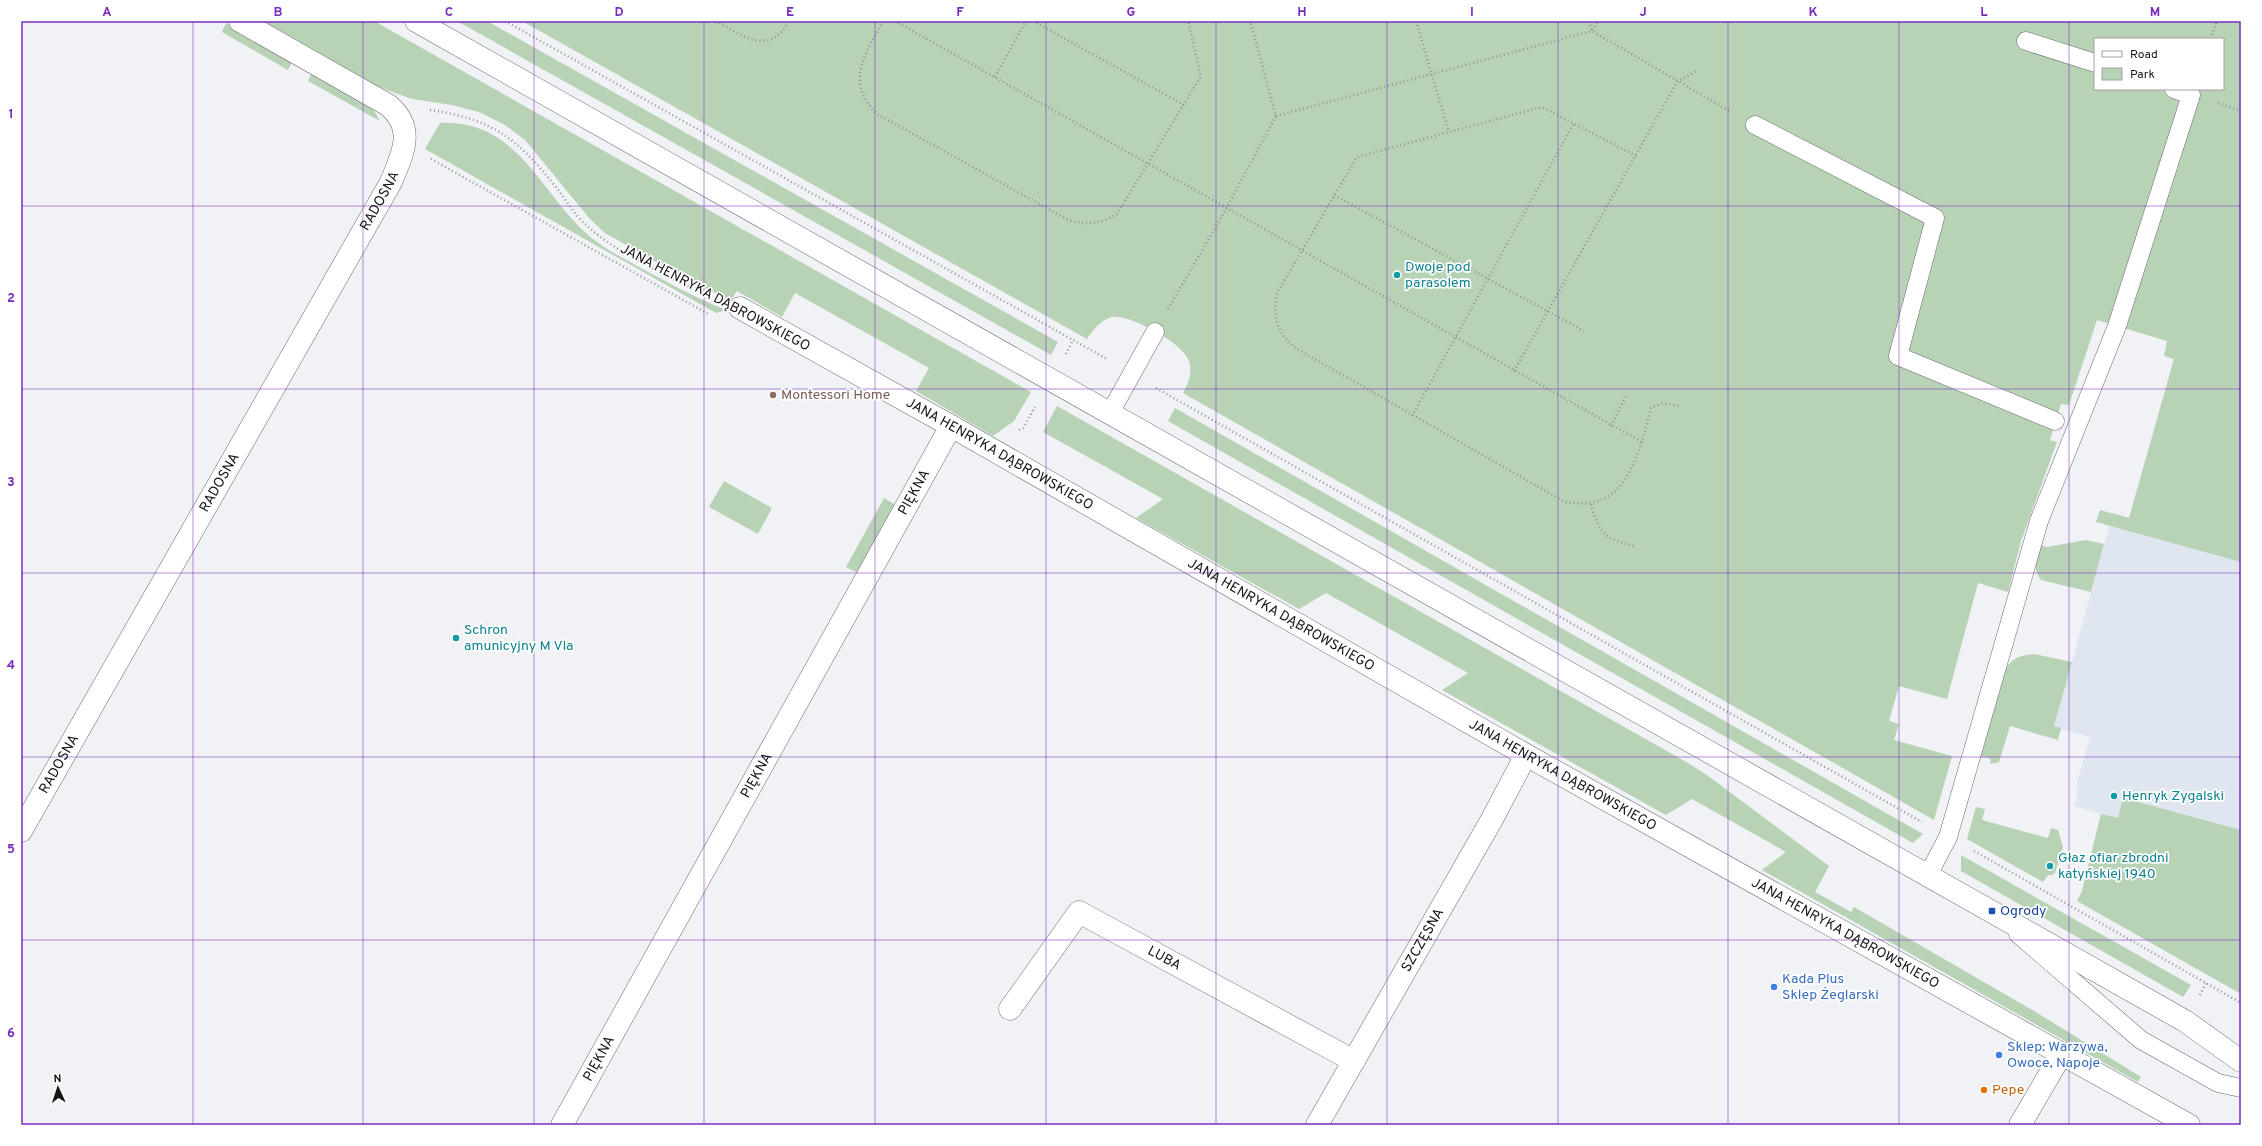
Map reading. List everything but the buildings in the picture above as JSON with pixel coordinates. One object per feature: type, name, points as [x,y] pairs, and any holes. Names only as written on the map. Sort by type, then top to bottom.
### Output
[{"type":"street","points":[[240,21],[388,105]]},
{"type":"street","points":[[416,21],[1992,911],[2199,1030],[2241,1049]]},
{"type":"street","name":"RADOSNA","points":[[21,831],[392,182],[403,152],[405,130],[400,118],[388,105]]},
{"type":"street","name":"JANA HENRYKA DĄBROWSKIEGO","points":[[740,308],[951,426],[1526,755],[2189,1125]]},
{"type":"street","name":"PIĘKNA","points":[[562,1125],[951,426]]},
{"type":"street","name":"SZCZĘSNA","points":[[1317,1125],[1526,755]]},
{"type":"street","name":"LUBA","points":[[1010,1009],[1079,912],[1354,1061]]},
{"type":"street","points":[[2199,1030],[2241,1061]]},
{"type":"street","points":[[2020,1125],[2062,1053]]},
{"type":"lane","points":[[2026,41],[2094,63]]},
{"type":"lane","points":[[1928,875],[1948,837],[2039,521],[2117,326],[2191,95],[2177,90]]},
{"type":"lane","points":[[1755,125],[1935,218],[1898,356],[2055,421]]},
{"type":"lane","points":[[1110,413],[1155,332]]},
{"type":"lane","points":[[1992,911],[2141,1040],[2218,1083],[2241,1088]]},
{"type":"path","points":[[505,21],[1073,340],[2241,1003]]},
{"type":"path","points":[[716,21],[750,40],[763,42],[775,38],[784,30],[789,21]]},
{"type":"path","points":[[882,21],[862,62],[859,75],[860,89],[868,104],[877,114],[1070,221],[1086,224],[1104,222],[1117,214],[1201,76],[1188,21]]},
{"type":"path","points":[[895,21],[1611,426],[1642,442]]},
{"type":"path","points":[[995,78],[1026,21]]},
{"type":"path","points":[[1034,21],[1184,105]]},
{"type":"path","points":[[1155,332],[1226,209],[1276,116],[1250,21]]},
{"type":"path","points":[[1416,21],[1449,132]]},
{"type":"path","points":[[1589,21],[1592,31],[1677,82],[1755,125]]},
{"type":"path","points":[[1276,116],[1592,31],[1598,21]]},
{"type":"path","points":[[2211,38],[2217,21]]},
{"type":"path","points":[[1514,370],[1549,312],[1677,82],[1696,71]]},
{"type":"path","name":"JANA HENRYKA DĄBROWSKIEGO","points":[[388,105],[470,117],[500,131],[520,145],[538,164],[584,223],[602,238],[687,286],[740,308]]},
{"type":"path","points":[[1636,156],[1542,107],[1357,157],[1277,293],[1275,313],[1279,331],[1286,341],[1297,349],[1565,502],[1591,504],[1605,499],[1617,490],[1630,469],[1642,442],[1651,408],[1664,403],[1678,406]]},
{"type":"path","points":[[1412,416],[1574,123]]},
{"type":"path","points":[[428,157],[710,316]]},
{"type":"path","points":[[1334,195],[1584,331]]},
{"type":"path","points":[[1064,356],[1073,340]]},
{"type":"path","points":[[1611,426],[1627,394]]},
{"type":"path","points":[[1013,434],[1024,428],[1037,403]]},
{"type":"path","points":[[1591,504],[1597,525],[1603,533],[1613,541],[1634,546]]},
{"type":"shaded area","points":[[2164,356],[2241,373],[2241,981],[2082,891],[2101,814],[2074,806],[2079,787],[2076,786],[2090,737],[2054,727],[2113,513],[2129,518],[2174,359]]},
{"type":"green space","points":[[259,21],[374,21],[1031,392],[1014,421],[993,436],[916,391],[929,368],[795,293],[782,317],[737,291],[731,300],[690,281],[605,233],[590,219],[525,140],[505,125],[479,112],[452,105],[412,99],[373,85]]},
{"type":"green space","points":[[457,21],[487,21],[1058,342],[1051,355]]},
{"type":"green space","points":[[522,21],[2241,21],[2241,562],[2096,522],[2100,510],[2129,518],[2174,359],[2164,356],[2167,341],[2097,320],[2069,405],[2061,404],[2050,440],[2057,442],[2021,541],[2008,592],[1978,583],[1947,699],[1899,686],[1889,721],[1899,724],[1894,740],[1952,756],[1934,820],[1183,393],[1190,374],[1189,361],[1185,354],[1167,338],[1143,325],[1120,317],[1108,318],[1094,329],[1087,339]]},
{"type":"green space","points":[[226,23],[293,60],[288,70],[222,32]]},
{"type":"green space","points":[[313,71],[373,109],[380,121],[308,81]]},
{"type":"green space","points":[[440,123],[468,125],[492,134],[512,148],[578,225],[597,242],[671,284],[726,310],[716,313],[425,149]]},
{"type":"green space","points":[[1057,406],[1688,763],[1707,775],[1829,866],[1815,892],[1851,912],[1854,907],[2039,1014],[2141,1077],[2138,1082],[1762,870],[1786,852],[1692,799],[1666,815],[1442,690],[1468,673],[1326,593],[1299,609],[1136,518],[1163,499],[1043,432]]},
{"type":"green space","points":[[1175,408],[1923,834],[1913,843],[1168,421]]},
{"type":"green space","points":[[724,481],[772,508],[758,534],[709,507]]},
{"type":"green space","points":[[884,498],[899,507],[861,575],[846,567]]},
{"type":"green space","points":[[2086,540],[2104,544],[2091,592],[2041,580],[2036,571],[2036,558],[2040,545],[2047,547]]},
{"type":"green space","points":[[2034,654],[2072,662],[2054,726],[2061,728],[2058,740],[2010,726],[1999,762],[1990,764],[1991,759],[1979,756],[2002,675],[2008,665],[2018,657]]},
{"type":"green space","points":[[2123,798],[2241,830],[2241,994],[2077,901],[2082,891],[2101,814],[2118,818]]},
{"type":"green space","points":[[1976,807],[1985,809],[1982,820],[2048,838],[2051,828],[2058,830],[2063,847],[2055,873],[2048,875],[2043,882],[1967,839]]},
{"type":"green space","points":[[1961,855],[2191,985],[2183,997],[1961,871]]},
{"type":"place","name":"Dwoje pod parasolem","points":[[1397,275]]},
{"type":"place","name":"Montessori Home","points":[[773,395]]},
{"type":"place","name":"Schron amunicyjny M VIa","points":[[456,638]]},
{"type":"place","name":"Henryk Zygalski","points":[[2114,796]]},
{"type":"place","name":"Głaz ofiar zbrodni katyńskiej 1940","points":[[2050,866]]},
{"type":"place","name":"Ogrody","points":[[1992,911]]},
{"type":"place","name":"Kada Plus Sklep Żeglarski","points":[[1774,987]]},
{"type":"place","name":"Sklep: Warzywa, Owoce, Napoje","points":[[1999,1055]]},
{"type":"place","name":"Pepe","points":[[1984,1090]]}]
